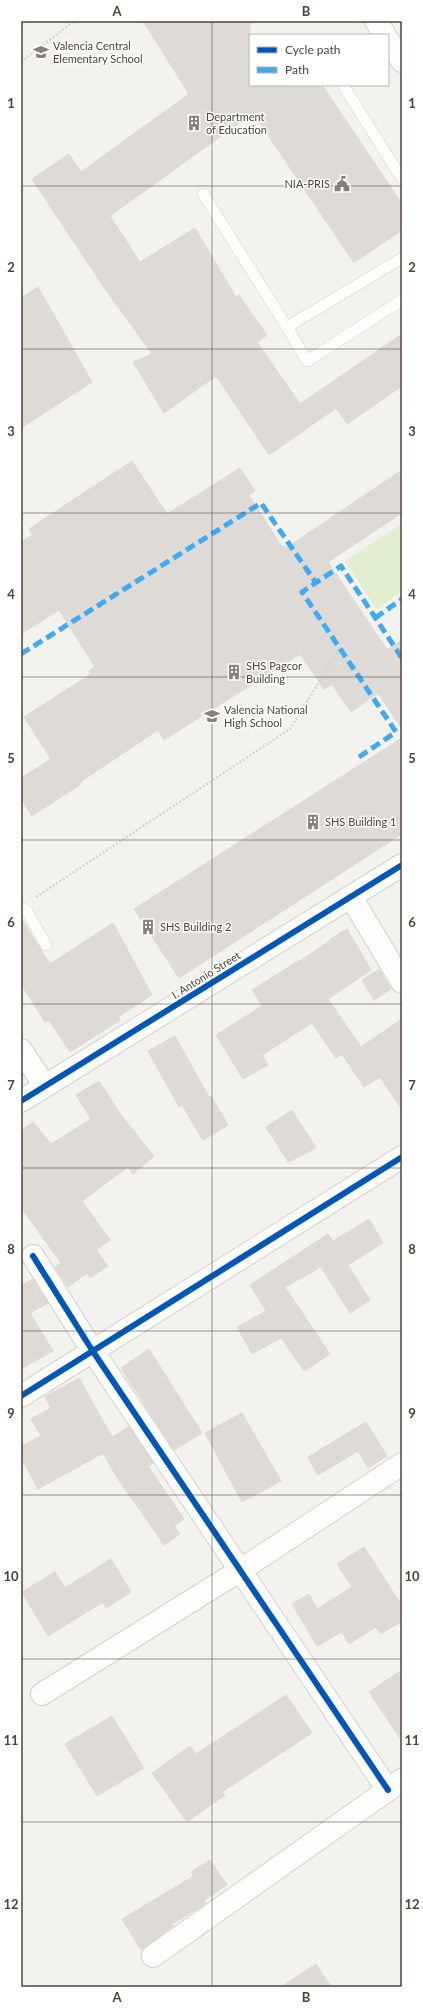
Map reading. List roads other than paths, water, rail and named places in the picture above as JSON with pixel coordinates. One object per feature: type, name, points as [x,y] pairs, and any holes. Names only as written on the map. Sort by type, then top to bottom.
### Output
[{"type":"street","points":[[376,21],[384,34]]},
{"type":"street","points":[[389,42],[402,61]]},
{"type":"street","name":"I. Antonio Street","points":[[21,1101],[402,865]]},
{"type":"street","points":[[351,897],[402,982]]},
{"type":"street","points":[[21,1050],[45,1086]]},
{"type":"street","points":[[21,1396],[92,1350],[402,1157]]},
{"type":"street","points":[[33,1256],[92,1350],[239,1571],[395,1785],[153,1956]]},
{"type":"street","points":[[42,1694],[239,1571],[402,1464]]},
{"type":"lane","points":[[344,86],[402,179]]},
{"type":"lane","points":[[203,194],[307,361],[402,300]]},
{"type":"lane","points":[[287,327],[402,258]]},
{"type":"lane","points":[[21,908],[27,911],[46,945]]},
{"type":"place","name":"Valencia Central Elementary School","points":[[41,52]]},
{"type":"place","name":"Department of Education","points":[[194,123]]},
{"type":"place","name":"NIA-PRIS","points":[[342,184]]},
{"type":"place","name":"SHS Pagcor Building","points":[[234,672]]},
{"type":"place","name":"Valencia National High School","points":[[212,716]]},
{"type":"place","name":"SHS Building 1","points":[[313,822]]},
{"type":"place","name":"SHS Building 2","points":[[148,927]]}]
